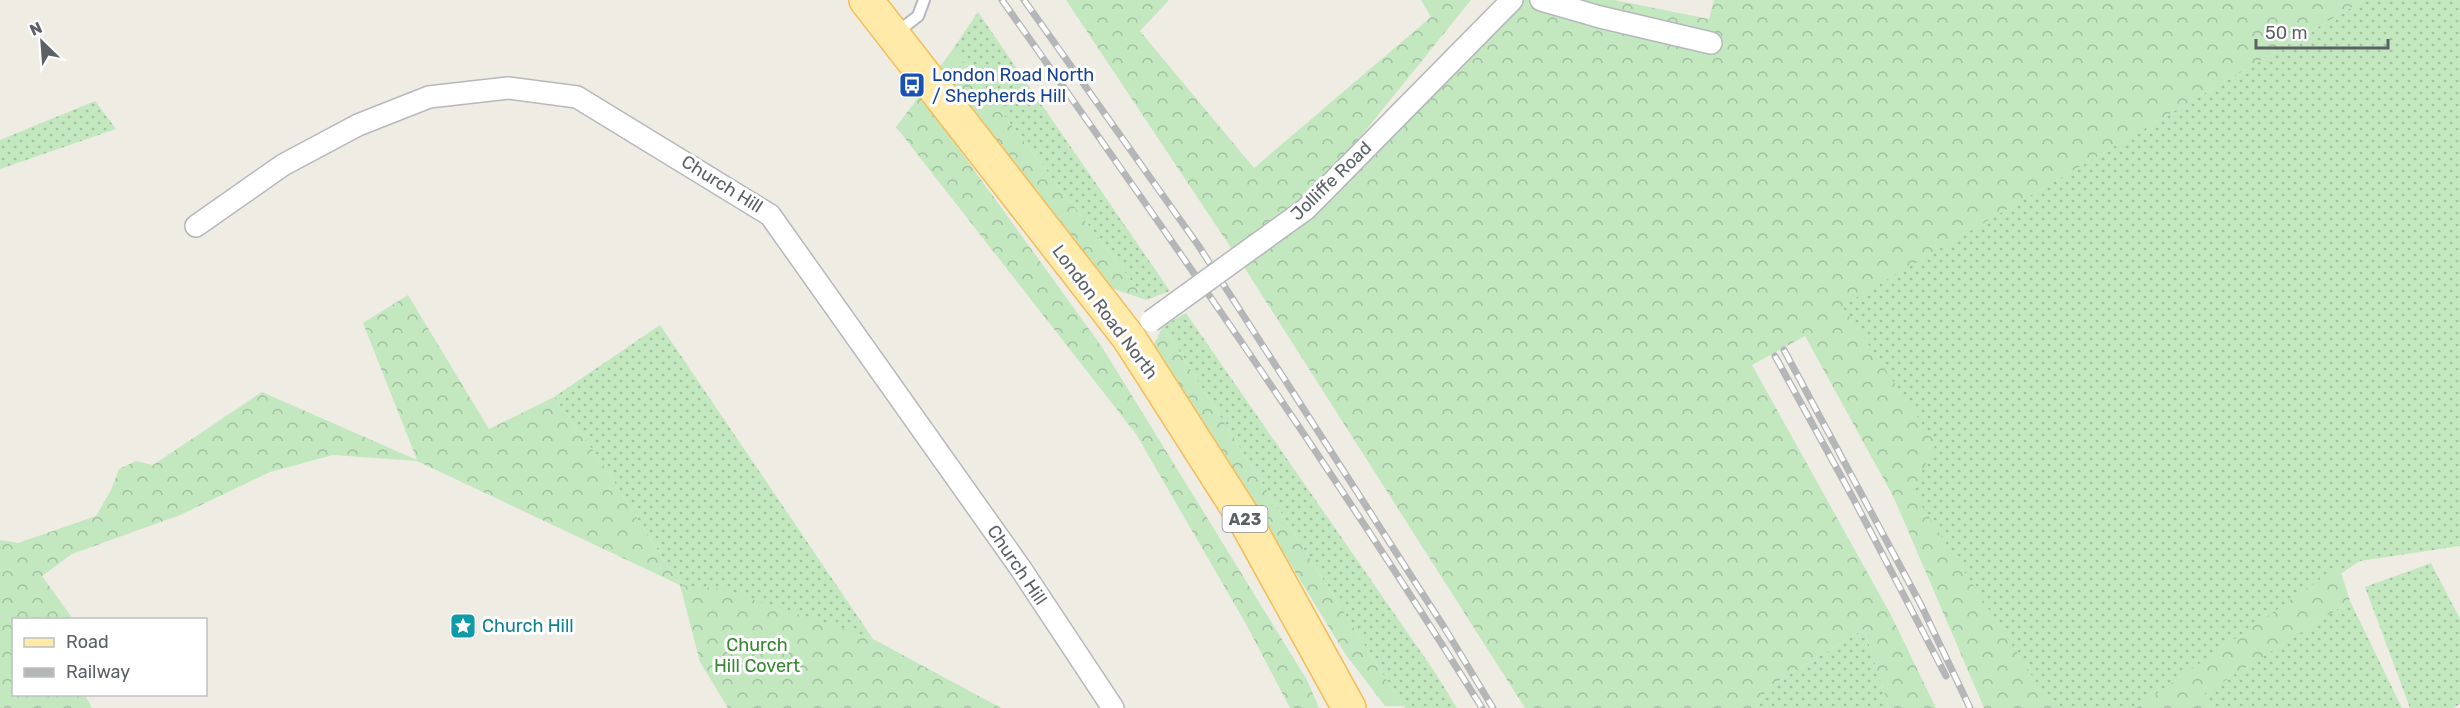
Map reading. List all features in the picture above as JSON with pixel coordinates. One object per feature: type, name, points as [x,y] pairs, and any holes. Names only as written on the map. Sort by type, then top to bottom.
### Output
[{"type":"main road","name":"London Road North","points":[[866,0],[1140,329],[1348,708]]},
{"type":"street","name":"Jolliffe Road","points":[[1140,329],[1306,210],[1512,0]]},
{"type":"street","points":[[1541,0],[1600,17],[1711,43]]},
{"type":"street","name":"Church Hill","points":[[196,226],[283,165],[358,125],[429,97],[508,88],[577,97],[770,215],[1008,550],[1113,708]]},
{"type":"lane","points":[[894,35],[918,16],[924,0]]},
{"type":"green space","points":[[1066,0],[1169,0],[1140,31],[1254,168],[1431,17],[1421,0],[1471,0],[1366,130],[1303,203],[1233,251]]},
{"type":"green space","points":[[1501,0],[1614,0],[1709,19],[1714,0],[2364,0],[1842,306],[1936,444],[1912,491],[2053,708],[1984,708],[1894,498],[1805,336],[1752,365],[1891,615],[1936,708],[1889,708],[1864,629],[1770,686],[1755,708],[1525,708],[1244,267],[1315,216]]},
{"type":"green space","points":[[2364,0],[2460,0],[2460,546],[2360,561],[2137,708],[2049,708],[1912,491],[1841,306]]},
{"type":"green space","points":[[978,12],[1170,291],[1146,300],[953,49]]},
{"type":"green space","points":[[953,49],[1146,300],[1105,286],[939,68]]},
{"type":"green space","points":[[920,95],[1102,347],[1307,680],[1319,708],[1290,708],[1246,624],[1136,434],[896,127]]},
{"type":"green space","points":[[95,101],[116,129],[0,169],[0,140]]},
{"type":"green space","points":[[408,295],[489,429],[554,397],[600,460],[680,585],[417,461],[333,455],[270,472],[180,515],[72,554],[42,576],[72,618],[12,618],[12,696],[86,696],[92,708],[0,708],[0,540],[18,543],[96,516],[111,490],[119,469],[136,461],[153,465],[262,392],[417,460],[363,323]]},
{"type":"green space","points":[[1186,313],[1434,671],[1457,708],[1405,708],[1403,706],[1163,326]]},
{"type":"green space","points":[[660,325],[873,639],[680,585],[600,460],[554,397]]},
{"type":"green space","points":[[1163,326],[1403,706],[1385,706],[1346,655],[1205,425],[1153,346]]},
{"type":"green space","points":[[2431,563],[2460,619],[2460,704],[2453,708],[2410,708],[2365,587]]},
{"type":"green space","points":[[2339,566],[2350,601],[2204,694],[2211,708],[2136,708]]},
{"type":"green space","name":"Church Hill Covert","points":[[680,585],[721,589],[873,639],[1001,708],[728,708],[700,662]]},
{"type":"green space","points":[[2350,601],[2402,708],[2211,708],[2203,694]]},
{"type":"green space","points":[[1864,629],[1889,708],[1755,708],[1770,686]]},
{"type":"railway","points":[[1002,0],[1187,263],[1307,439],[1482,708]]},
{"type":"railway","points":[[1024,0],[1198,245],[1444,627],[1493,708]]},
{"type":"railway","points":[[1784,350],[1921,605],[1970,708]]},
{"type":"railway","points":[[1775,356],[1853,498],[1946,676]]},
{"type":"place","name":"London Road North / Shepherds Hill","points":[[912,85]]},
{"type":"place","name":"Church Hill","points":[[463,626]]}]
